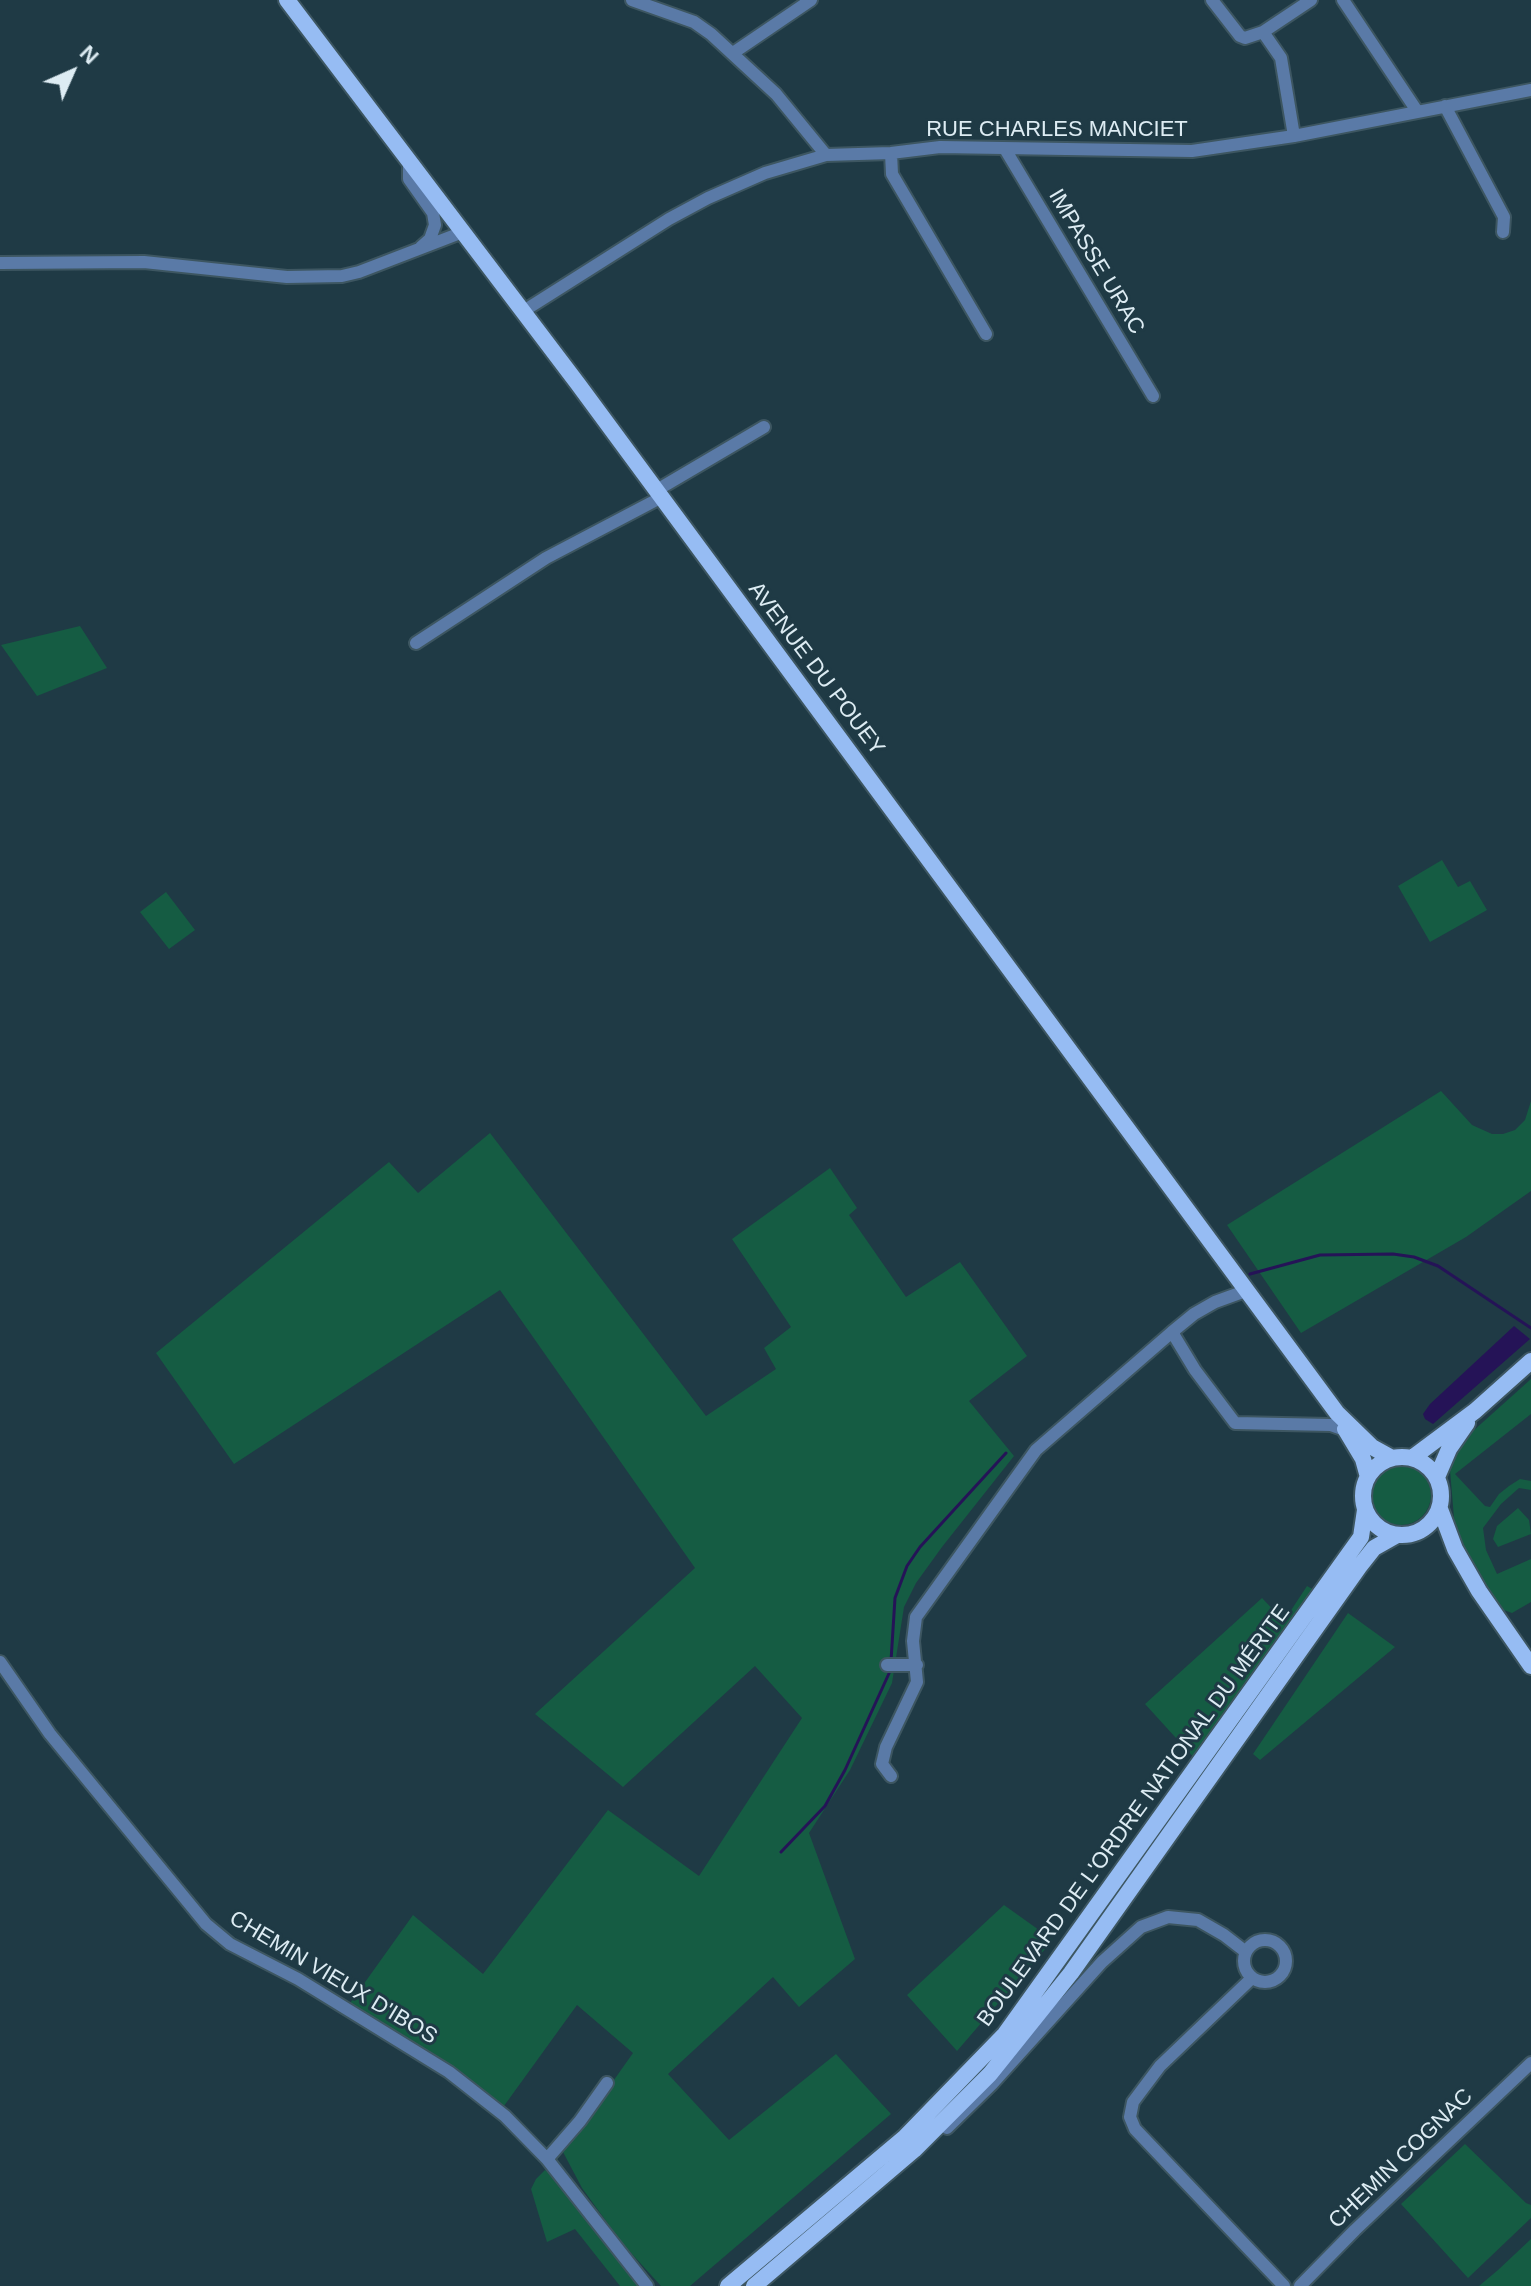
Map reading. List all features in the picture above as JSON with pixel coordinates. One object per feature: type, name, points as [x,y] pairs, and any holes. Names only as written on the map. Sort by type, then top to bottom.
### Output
[{"type":"main road","name":"AVENUE DU POUEY","points":[[287,0],[659,494],[1337,1413]]},
{"type":"main road","points":[[1412,1458],[1475,1411],[1531,1361]]},
{"type":"main road","points":[[1437,1477],[1449,1449],[1475,1411]]},
{"type":"main road","points":[[1337,1413],[1363,1459],[1368,1477]]},
{"type":"main road","points":[[1337,1413],[1372,1447],[1392,1458],[1412,1458],[1422,1462],[1437,1477],[1442,1498],[1440,1509],[1421,1531],[1397,1535],[1378,1527],[1365,1510],[1364,1487],[1368,1477],[1374,1469],[1392,1458]]},
{"type":"main road","points":[[1440,1509],[1455,1549],[1501,1626],[1531,1666]]},
{"type":"main road","name":"BOULEVARD DE L'ORDRE NATIONAL DU MÉRITE","points":[[728,2286],[905,2137],[1005,2034],[1361,1537],[1365,1510]]},
{"type":"main road","points":[[1421,1531],[1455,1549]]},
{"type":"main road","name":"BOULEVARD DE L'ORDRE NATIONAL DU MÉRITE","points":[[754,2286],[914,2150],[990,2074],[1071,1973],[1359,1567],[1374,1548],[1397,1535]]},
{"type":"street","points":[[632,0],[694,22],[733,53],[776,94],[826,155]]},
{"type":"street","points":[[733,53],[811,0]]},
{"type":"street","points":[[1212,0],[1240,36],[1245,38],[1263,32],[1309,1]]},
{"type":"street","points":[[1343,0],[1417,111]]},
{"type":"street","points":[[1263,32],[1281,58],[1294,136]]},
{"type":"street","name":"RUE CHARLES MANCIET","points":[[522,312],[669,219],[708,198],[765,173],[826,155],[891,153],[940,147],[1192,151],[1294,136],[1531,90]]},
{"type":"street","points":[[1445,106],[1504,217],[1503,232]]},
{"type":"street","name":"IMPASSE URAC","points":[[1005,149],[1153,396]]},
{"type":"street","points":[[891,153],[892,174],[986,334]]},
{"type":"street","points":[[409,162],[409,179],[433,213],[435,225],[430,239],[419,249]]},
{"type":"street","points":[[0,263],[144,262],[287,277],[342,276],[463,232]]},
{"type":"street","points":[[416,643],[546,558],[659,494],[764,427]]},
{"type":"street","points":[[891,1776],[882,1764],[886,1747],[917,1682],[913,1641],[916,1617],[1036,1450],[1194,1314],[1215,1302],[1248,1290]]},
{"type":"street","points":[[1172,1332],[1195,1370],[1235,1423],[1331,1425],[1345,1430]]},
{"type":"street","name":"CHEMIN VIEUX D'IBOS","points":[[0,1662],[50,1734],[206,1924],[230,1944],[298,1979],[449,2072],[505,2116],[547,2159],[647,2286]]},
{"type":"street","points":[[890,1665],[917,1665]]},
{"type":"street","points":[[914,2150],[939,2135],[992,2084],[1102,1962],[1141,1927],[1168,1917],[1198,1920],[1246,1952]]},
{"type":"street","points":[[1264,1940],[1277,1944],[1285,1954],[1285,1968],[1278,1978],[1265,1983],[1252,1978],[1244,1966],[1246,1952],[1264,1940]]},
{"type":"street","points":[[1252,1978],[1160,2066],[1133,2102],[1130,2117],[1135,2129],[1284,2286]]},
{"type":"street","name":"CHEMIN COGNAC","points":[[1300,2286],[1531,2063]]},
{"type":"street","points":[[547,2159],[607,2083]]},
{"type":"green space","points":[[80,626],[107,668],[37,696],[1,645]]},
{"type":"green space","points":[[1442,860],[1458,887],[1470,881],[1487,910],[1430,942],[1398,886]]},
{"type":"green space","points":[[166,892],[195,930],[169,949],[140,912]]},
{"type":"green space","points":[[1441,1091],[1472,1125],[1492,1134],[1515,1130],[1525,1120],[1531,1101],[1531,1191],[1466,1237],[1301,1333],[1227,1225]]},
{"type":"green space","points":[[490,1133],[706,1416],[776,1369],[764,1348],[791,1327],[732,1239],[830,1168],[857,1208],[849,1215],[906,1297],[960,1262],[1027,1356],[969,1401],[1014,1456],[916,1583],[904,1607],[892,1683],[850,1770],[809,1833],[855,1959],[799,2007],[773,1977],[668,2074],[729,2140],[836,2054],[891,2114],[690,2286],[661,2286],[622,2243],[582,2188],[563,2152],[633,2053],[577,2005],[496,2117],[443,2075],[343,2013],[413,1915],[483,1974],[608,1810],[699,1876],[802,1718],[755,1666],[623,1787],[535,1714],[695,1568],[500,1290],[234,1464],[156,1353],[389,1162],[418,1193]]},
{"type":"green space","points":[[1531,1379],[1531,1414],[1455,1474],[1485,1506],[1490,1507],[1499,1494],[1520,1479],[1531,1481],[1531,1490],[1519,1488],[1501,1504],[1483,1528],[1486,1550],[1497,1574],[1531,1559],[1531,1602],[1512,1613],[1498,1608],[1460,1540],[1454,1518],[1450,1470],[1455,1456],[1473,1431]]},
{"type":"green space","points":[[1401,1465],[1423,1473],[1431,1495],[1423,1517],[1401,1525],[1379,1517],[1371,1495],[1379,1473]]},
{"type":"green space","points":[[1518,1508],[1529,1520],[1531,1534],[1498,1547],[1493,1539],[1497,1526]]},
{"type":"green space","points":[[1307,1586],[1314,1590],[1196,1760],[1145,1704],[1262,1598],[1284,1621]]},
{"type":"green space","points":[[1348,1613],[1395,1647],[1260,1760],[1253,1754]]},
{"type":"green space","points":[[1004,1905],[1053,1940],[957,2051],[907,1995]]},
{"type":"green space","points":[[1465,2144],[1531,2205],[1531,2218],[1468,2278],[1401,2204]]},
{"type":"green space","points":[[545,2170],[553,2175],[640,2286],[620,2286],[575,2229],[547,2242],[531,2189]]},
{"type":"green space","points":[[1531,2239],[1531,2286],[1479,2286],[1498,2270]]},
{"type":"shaded area","points":[[1514,1326],[1530,1339],[1433,1424],[1425,1419],[1423,1414],[1430,1404]]},
{"type":"waterway","points":[[1250,1274],[1320,1255],[1393,1254],[1414,1257],[1438,1266],[1531,1328]]},
{"type":"waterway","points":[[891,1661],[895,1598],[907,1566],[920,1547],[1006,1453]]},
{"type":"waterway","points":[[781,1852],[825,1806],[891,1669]]}]
